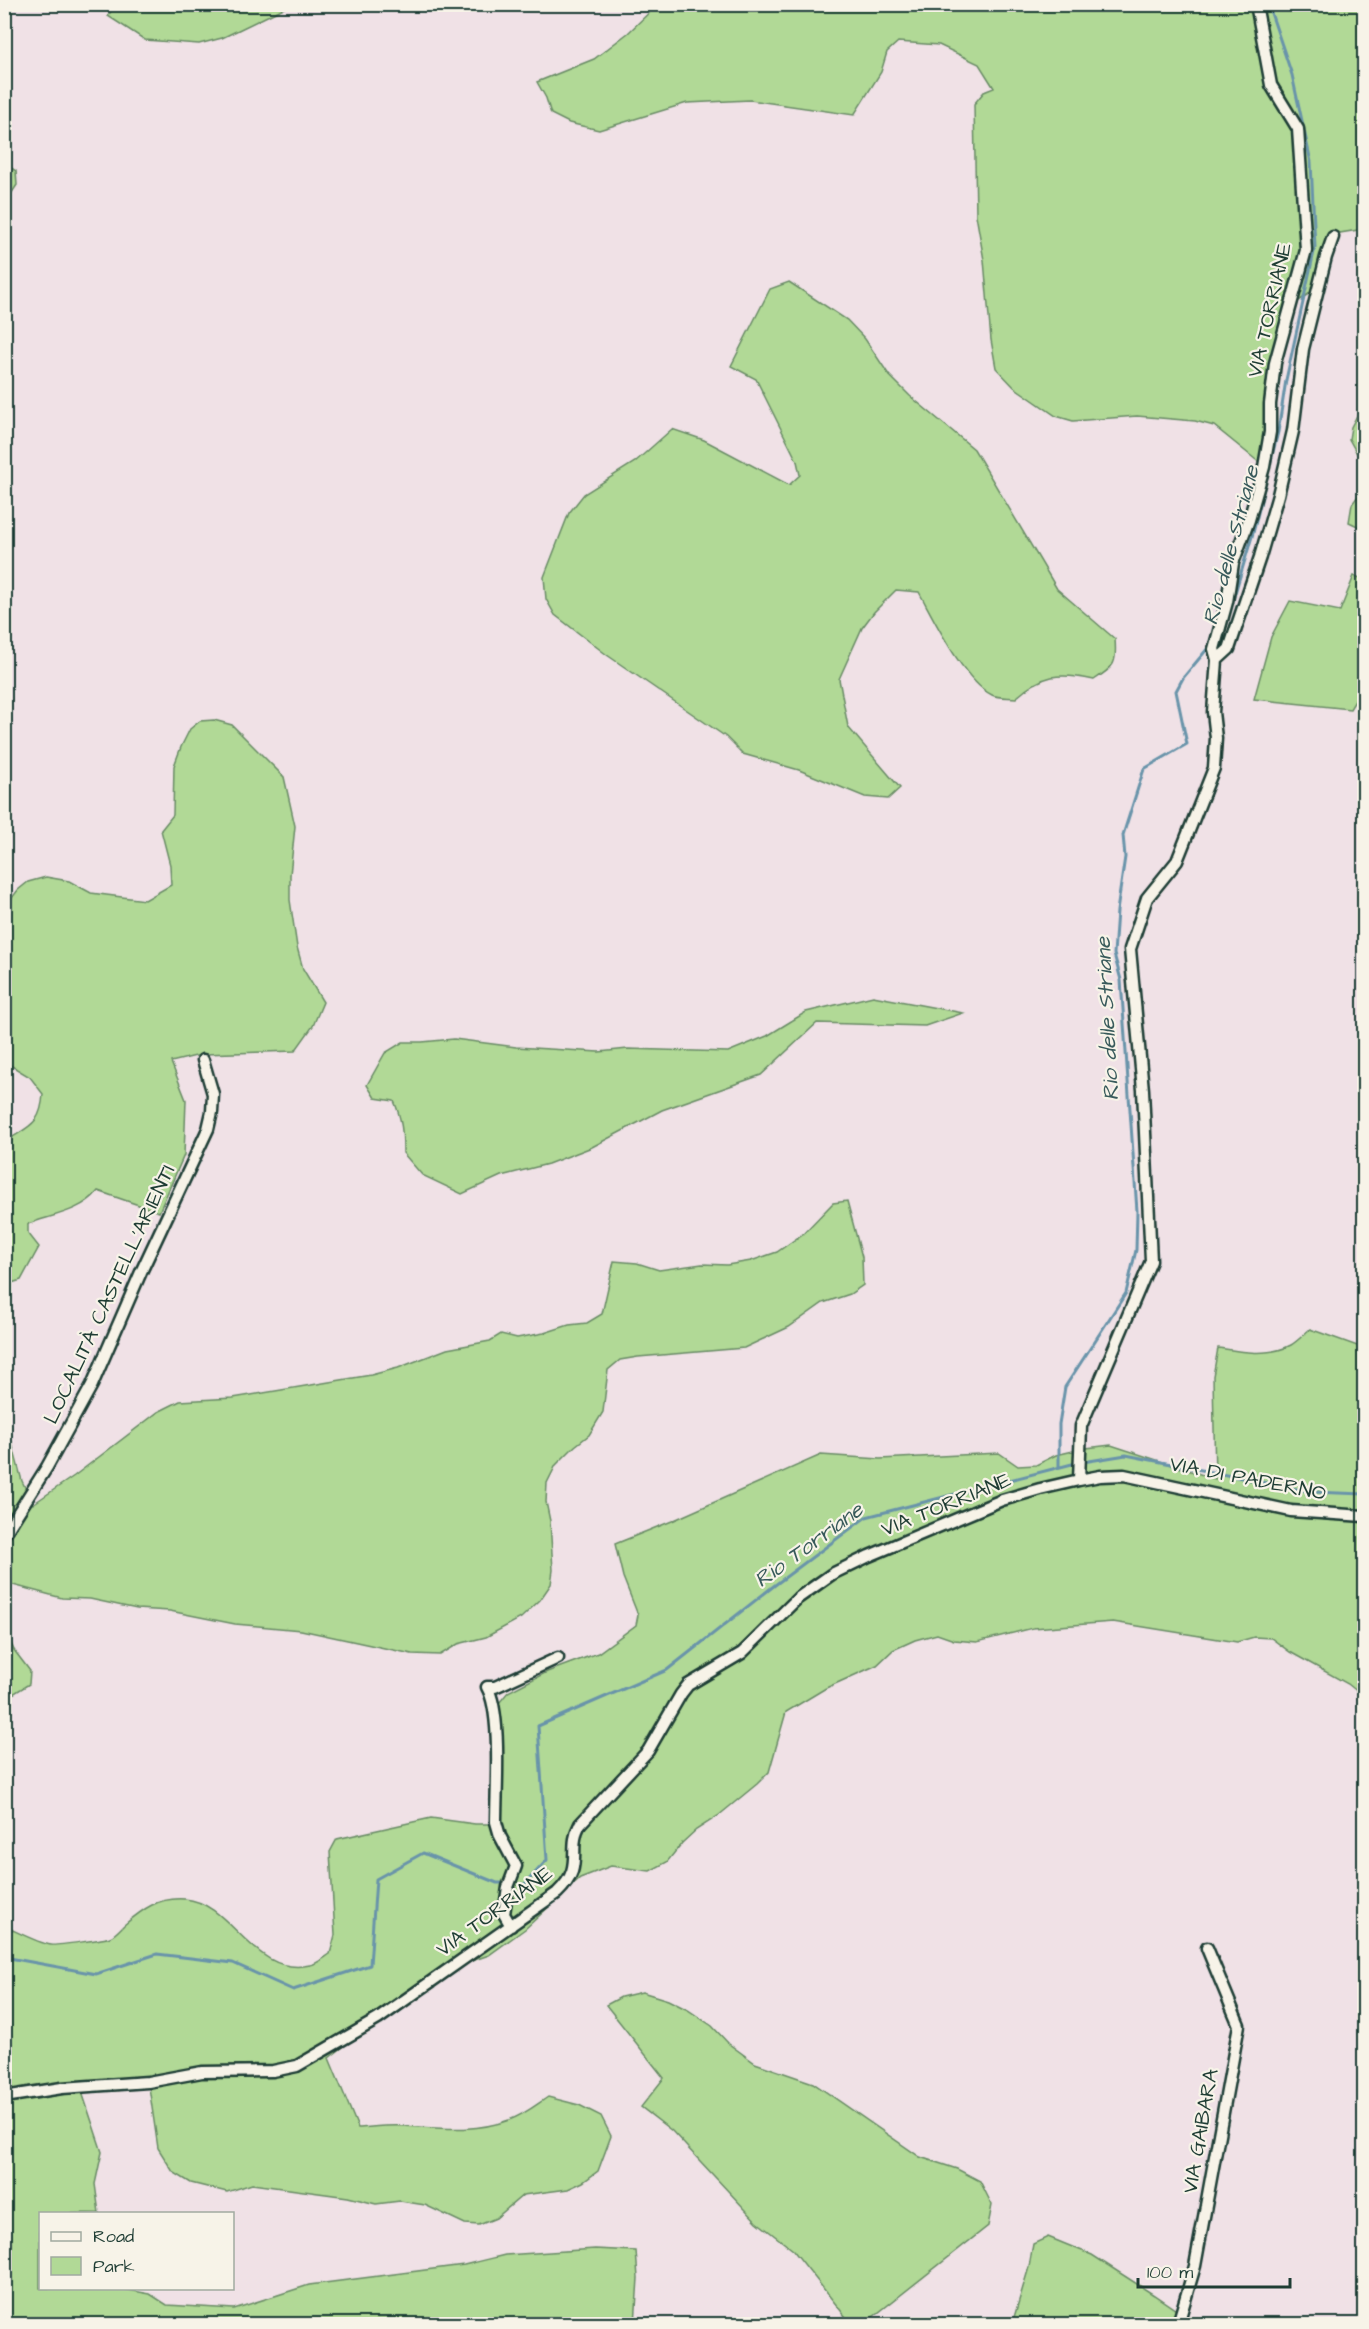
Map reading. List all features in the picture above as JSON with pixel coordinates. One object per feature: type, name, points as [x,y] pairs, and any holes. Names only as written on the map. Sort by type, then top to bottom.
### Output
[{"type":"street","name":"VIA TORRIANE","points":[[1079,1475],[1081,1426],[1151,1261],[1143,1090],[1130,949],[1147,898],[1177,861],[1214,768],[1216,738],[1212,712],[1217,660],[1214,644],[1227,602],[1233,563],[1249,520],[1264,467],[1270,432],[1270,404],[1275,363],[1306,250],[1298,129],[1271,85],[1256,4]]},
{"type":"street","name":"VIA TORRIANE","points":[[1217,660],[1229,649],[1278,495],[1293,431],[1303,349],[1333,237]]},
{"type":"street","name":"LOCALITÀ CASTELL'ARIENTI","points":[[4,1535],[47,1467],[92,1385],[141,1272],[208,1129],[213,1094],[203,1060]]},
{"type":"street","name":"VIA TORRIANE","points":[[4,2097],[62,2088],[148,2082],[202,2072],[273,2071],[297,2066],[378,2019],[546,1902],[566,1884],[574,1868],[576,1833],[580,1824],[648,1751],[684,1689],[742,1653],[798,1598],[832,1574],[869,1556],[1002,1500],[1079,1475],[1124,1475]]},
{"type":"street","name":"VIA DI PADERNO","points":[[1124,1475],[1291,1511],[1365,1516]]},
{"type":"street","points":[[4,1655],[4,1667]]},
{"type":"street","points":[[511,1926],[504,1914],[511,1882],[516,1872],[515,1862],[500,1836],[496,1822],[496,1723],[492,1697],[487,1687],[495,1687],[558,1658]]},
{"type":"street","name":"VIA GAIBARA","points":[[1178,2325],[1195,2266],[1239,2025],[1207,1948]]},
{"type":"green space","points":[[115,5],[290,5],[222,38],[199,44],[145,40],[108,16]]},
{"type":"green space","points":[[657,5],[1364,5],[1364,229],[1340,233],[1315,289],[1291,307],[1261,464],[1214,426],[1195,421],[1137,416],[1073,421],[1056,416],[1014,387],[996,368],[991,340],[984,260],[976,215],[974,104],[984,92],[994,88],[979,64],[939,45],[898,42],[887,52],[881,72],[854,115],[750,100],[687,103],[599,130],[569,123],[551,114],[546,98],[537,82],[594,59],[628,33]]},
{"type":"green space","points":[[5,164],[16,171],[17,185],[5,203]]},
{"type":"green space","points":[[789,282],[847,320],[865,339],[889,375],[910,396],[974,449],[1057,589],[1115,639],[1116,654],[1113,664],[1094,680],[1071,676],[1052,677],[1034,684],[1016,698],[997,697],[981,688],[961,664],[919,592],[896,590],[862,628],[839,679],[848,727],[900,788],[888,799],[865,797],[799,770],[743,754],[726,737],[607,655],[555,615],[546,599],[544,577],[569,513],[584,494],[635,462],[672,429],[704,440],[789,485],[800,475],[797,461],[756,379],[731,366],[770,289]]},
{"type":"green space","points":[[1364,402],[1364,466],[1349,439],[1351,427]]},
{"type":"green space","points":[[1364,488],[1364,529],[1349,522],[1352,504]]},
{"type":"green space","points":[[1354,576],[1364,579],[1364,686],[1350,709],[1254,699],[1271,637],[1290,601],[1340,611]]},
{"type":"green space","points":[[214,720],[232,725],[284,777],[295,826],[290,900],[297,947],[303,969],[323,1002],[313,1026],[295,1051],[204,1054],[171,1062],[186,1100],[184,1155],[159,1212],[98,1191],[75,1208],[28,1224],[28,1233],[39,1247],[21,1280],[5,1285],[5,1142],[27,1128],[36,1119],[42,1105],[43,1094],[30,1077],[5,1062],[4,915],[8,903],[28,882],[46,877],[69,881],[91,893],[145,900],[171,885],[170,865],[161,830],[173,815],[174,766],[190,729],[200,721]]},
{"type":"green space","points":[[873,996],[963,1013],[925,1026],[817,1023],[761,1075],[662,1110],[592,1147],[548,1164],[501,1176],[462,1194],[422,1175],[403,1153],[402,1127],[394,1101],[375,1098],[367,1085],[385,1053],[403,1042],[454,1039],[516,1047],[599,1052],[628,1049],[728,1052],[767,1036],[806,1012]]},
{"type":"green space","points":[[847,1201],[862,1257],[863,1285],[850,1294],[823,1303],[789,1327],[744,1348],[638,1357],[620,1360],[608,1370],[603,1412],[589,1435],[556,1465],[547,1483],[546,1502],[550,1521],[553,1570],[551,1584],[540,1600],[521,1618],[486,1637],[458,1644],[440,1655],[412,1654],[301,1630],[235,1624],[170,1611],[137,1609],[90,1599],[62,1598],[13,1585],[5,1586],[4,1413],[22,1481],[33,1504],[158,1412],[180,1401],[233,1398],[371,1375],[398,1368],[447,1349],[490,1341],[501,1334],[517,1338],[569,1325],[587,1323],[602,1314],[614,1261],[637,1263],[659,1270],[751,1261],[777,1252],[804,1233],[833,1203]]},
{"type":"green space","points":[[1310,1329],[1360,1347],[1364,1345],[1364,1697],[1348,1684],[1290,1652],[1271,1638],[1254,1637],[1237,1642],[1113,1622],[1033,1628],[977,1642],[954,1640],[937,1634],[915,1640],[893,1650],[877,1665],[826,1688],[786,1712],[769,1772],[718,1816],[696,1830],[667,1862],[650,1871],[611,1866],[580,1878],[525,1929],[489,1955],[460,1965],[370,2026],[329,2058],[358,2128],[483,2127],[514,2118],[548,2097],[579,2105],[601,2116],[611,2136],[598,2171],[583,2182],[568,2189],[523,2195],[496,2218],[479,2225],[465,2224],[425,2205],[400,2201],[376,2204],[348,2197],[252,2184],[227,2192],[191,2183],[173,2172],[158,2148],[149,2087],[113,2091],[81,2089],[102,2152],[95,2184],[99,2212],[39,2212],[39,2290],[128,2290],[150,2294],[167,2305],[234,2309],[309,2285],[464,2265],[505,2255],[595,2249],[636,2251],[638,2278],[635,2324],[5,2324],[4,1926],[51,1945],[91,1941],[112,1936],[152,1905],[167,1900],[185,1899],[202,1904],[217,1913],[258,1951],[273,1961],[290,1966],[315,1963],[330,1954],[335,1935],[330,1852],[337,1839],[431,1818],[475,1824],[495,1824],[495,1708],[508,1692],[547,1672],[598,1653],[636,1625],[638,1615],[623,1577],[615,1544],[821,1455],[880,1459],[999,1453],[1018,1466],[1036,1465],[1056,1455],[1111,1445],[1215,1479],[1213,1376],[1218,1348],[1245,1352],[1274,1351],[1291,1345]]},
{"type":"green space","points":[[4,1628],[14,1650],[30,1671],[29,1684],[5,1699]]},
{"type":"green space","points":[[642,1992],[668,2000],[688,2010],[712,2026],[729,2044],[755,2063],[813,2083],[920,2157],[957,2169],[980,2181],[992,2205],[988,2226],[864,2324],[849,2321],[793,2250],[757,2222],[672,2131],[641,2107],[664,2078],[606,2005],[621,1997]]},
{"type":"green space","points":[[1048,2237],[1092,2255],[1182,2314],[1185,2324],[1012,2324],[1029,2267],[1033,2244]]},
{"type":"waterway","name":"Rio delle Striane","points":[[1228,616],[1253,533],[1278,432],[1286,380],[1315,247],[1311,162],[1292,75],[1268,4]]},
{"type":"waterway","name":"Rio delle Striane","points":[[1059,1467],[1059,1424],[1065,1387],[1126,1293],[1136,1250],[1137,1211],[1121,980],[1114,954],[1117,911],[1125,857],[1123,835],[1144,769],[1187,744],[1176,691],[1183,678],[1212,646]]},
{"type":"waterway","name":"Rio Torriane","points":[[1083,1462],[1126,1455],[1312,1492],[1364,1494]]},
{"type":"waterway","name":"Rio Torriane","points":[[520,1884],[525,1884],[547,1860],[538,1726],[667,1670],[866,1517],[1076,1463]]},
{"type":"waterway","name":"Rio Torriane","points":[[4,1957],[96,1974],[157,1954],[233,1963],[293,1990],[370,1965],[376,1879],[423,1853],[497,1883],[503,1883]]}]
